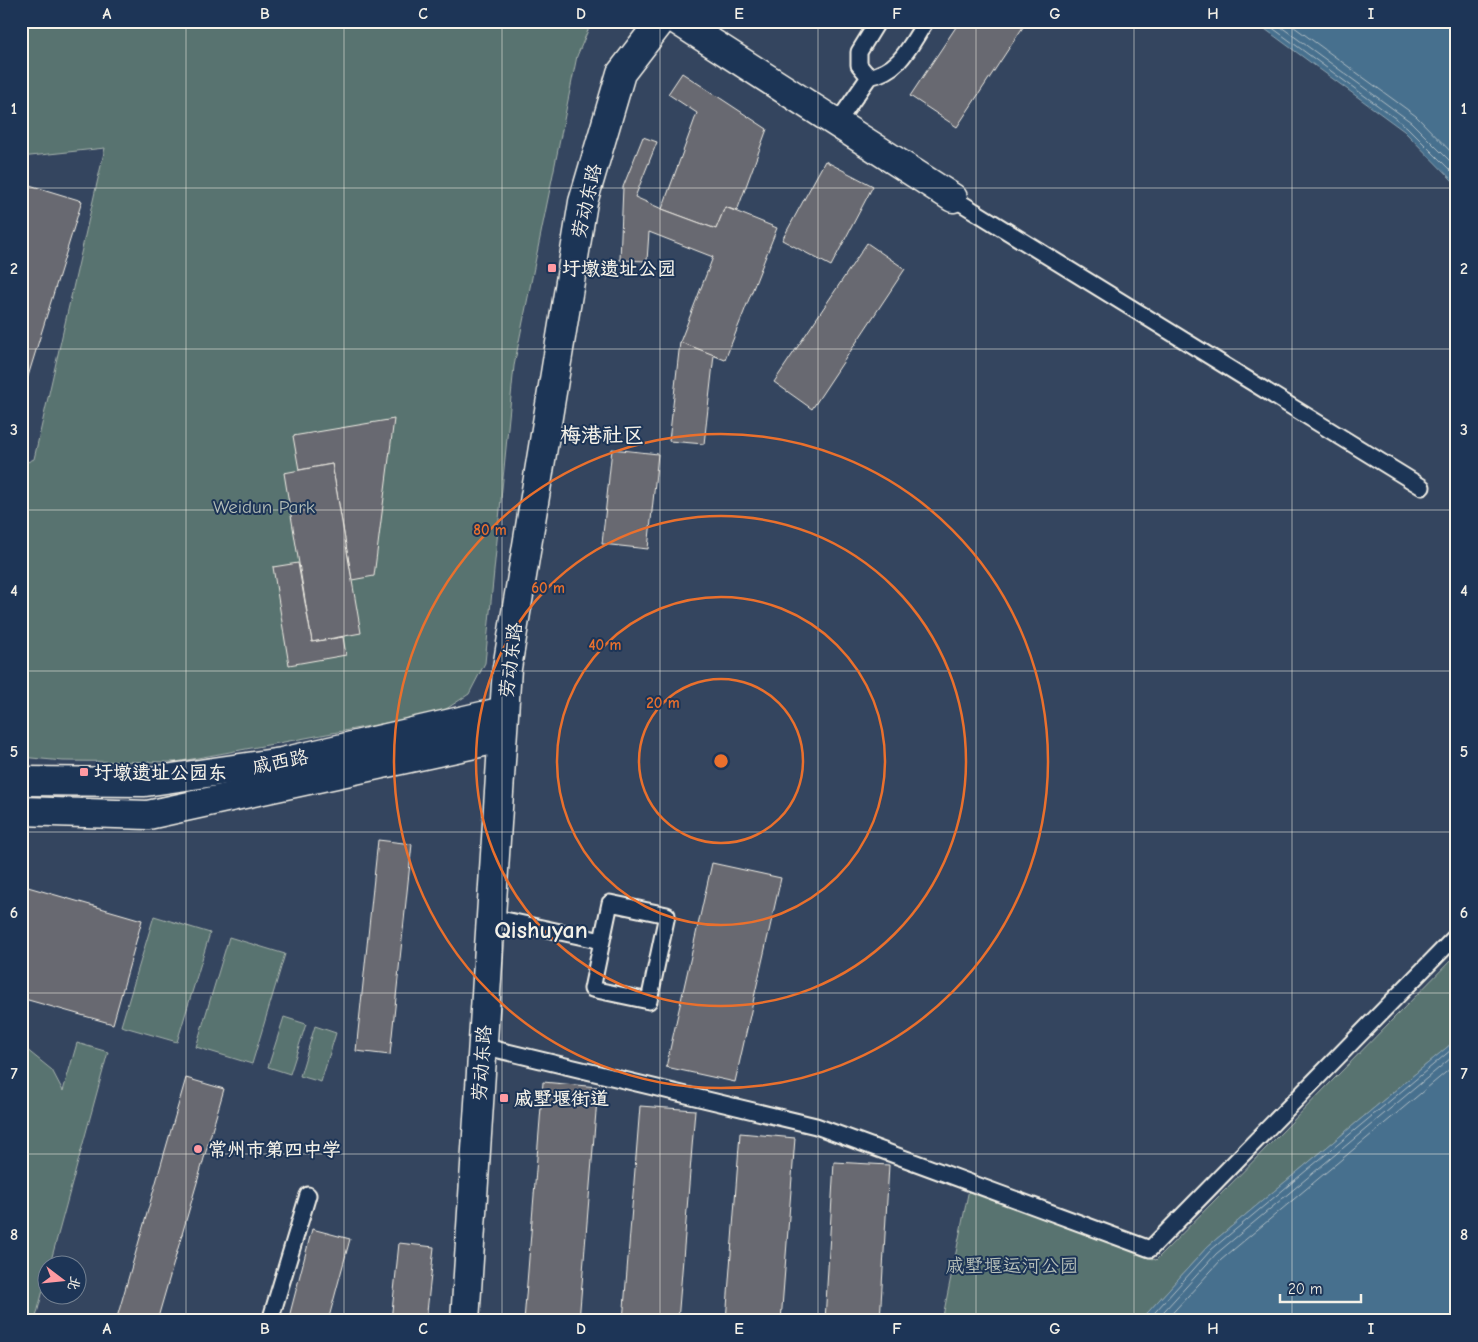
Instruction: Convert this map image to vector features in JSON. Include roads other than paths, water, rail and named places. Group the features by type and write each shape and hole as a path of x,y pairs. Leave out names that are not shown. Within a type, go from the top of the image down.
{"street":[{"name":"劳动东路","path":"465,1321 507,668 583,202 621,73 660,21"},
{"path":"678,21 953,198"},
{"name":"戚西路","path":"21,781 145,782 282,762 504,711"},
{"name":"戚西路","path":"21,811 31,813 148,815 502,738"}],"lane":[{"path":"869,77 859,64 859,52 878,21"},
{"path":"837,123 869,77 883,74 900,62 926,21"},
{"path":"953,198 1422,486"},
{"path":"610,903 667,915 649,1001 592,989 602,941 610,903"},
{"path":"491,917 602,941"},
{"path":"482,1046 816,1126 1150,1249 1457,935"},
{"path":"270,1321 308,1195"}],"water":[{"path":"1254,21 1457,21 1457,185 1404,131"},
{"path":"1457,1039 1457,1321 1140,1321 1208,1246"}],"place":[{"name":"圩墩遗址公园","path":"552,268"},
{"name":"圩墩遗址公园东","path":"84,772"},
{"name":"戚墅堰街道","path":"504,1098"},
{"name":"常州市第四中学","path":"198,1149"}],"district":[{"name":"梅港社区","path":"602,435"},
{"name":"Qishuyan","path":"541,930"}],"park label":[{"name":"Weidun Park","path":"264,506"},
{"name":"戚墅堰运河公园","path":"1012,1265"}]}
